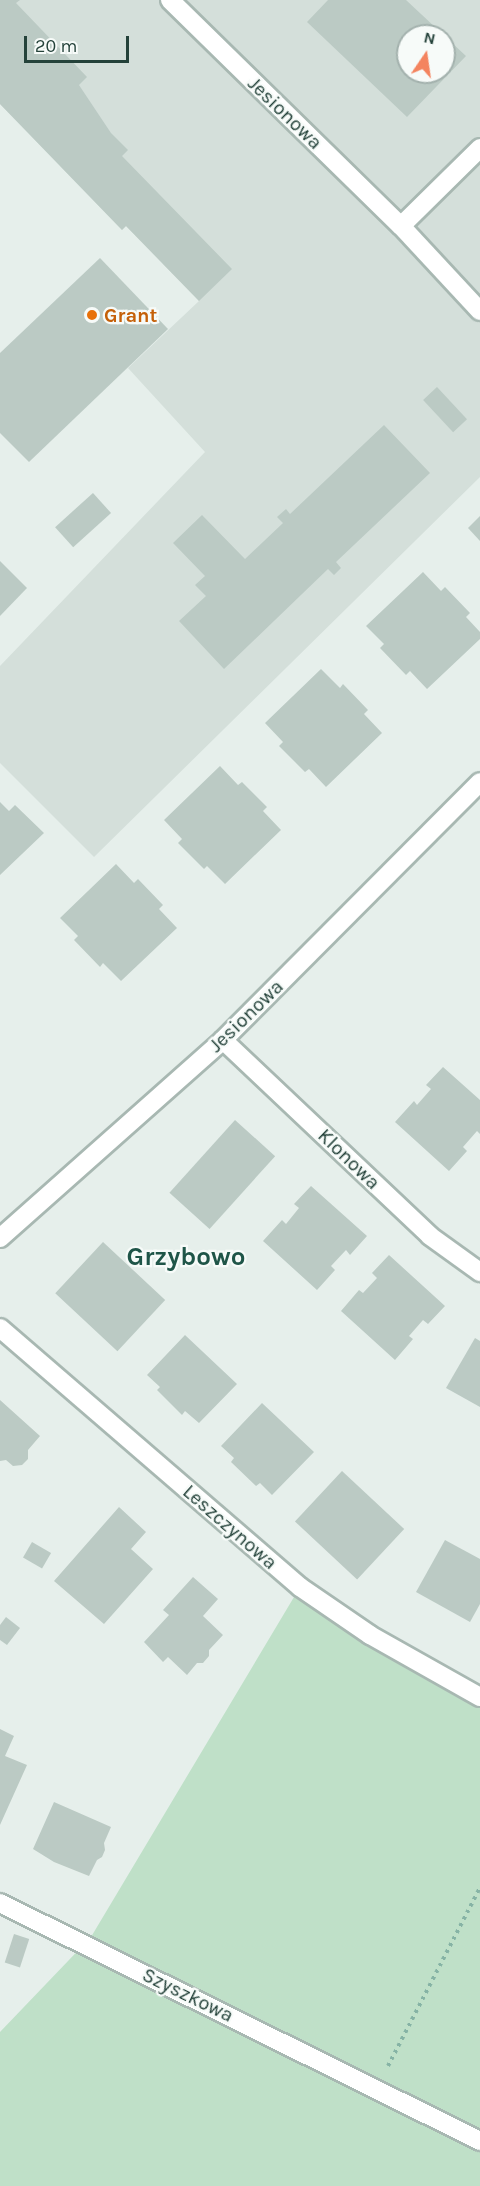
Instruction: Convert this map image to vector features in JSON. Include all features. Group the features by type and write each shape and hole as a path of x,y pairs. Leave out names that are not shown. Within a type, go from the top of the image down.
{"street":[{"name":"Jesionowa","path":"170,0 401,226 480,311"},
{"path":"401,226 480,148"},
{"name":"Jesionowa","path":"0,1238 223,1040 479,786"},
{"name":"Klonowa","path":"223,1040 430,1236 480,1272"},
{"name":"Leszczynowa","path":"0,1328 300,1587 389,1647 480,1697"},
{"name":"Szyszkowa","path":"0,1904 480,2141"}],"path":[{"path":"376,2089 480,1888"}],"shaded area":[{"path":"0,0 480,0 480,477 94,857 0,763 0,666 205,452 128,368 199,301 126,226 122,230 0,104"}],"green space":[{"path":"300,1587 480,1697 480,2186 0,2186 0,2032 91,1937"}],"building":[{"path":"0,0 20,0 16,3 87,77 79,85 111,133 128,150 122,156 232,269 199,301 126,226 122,230 0,104"},
{"path":"328,0 406,0 432,24 396,24 396,84 439,84 407,117 307,22"},
{"path":"456,47 466,56 456,66"},
{"path":"100,258 168,329 29,462 0,433 0,353"},
{"path":"437,387 467,419 453,432 423,400"},
{"path":"384,425 430,473 336,562 341,568 334,575 328,569 224,669 179,621 206,596 195,585 205,576 173,543 202,515 245,559 283,523 277,517 286,509 290,514"},
{"path":"93,493 111,513 73,547 55,527"},
{"path":"480,516 480,541 468,528"},
{"path":"0,561 27,588 0,616"},
{"path":"423,572 441,591 445,587 470,613 466,617 480,632 480,639 427,689 410,671 406,675 380,648 384,644 366,626"},
{"path":"321,669 340,688 343,684 368,710 364,714 382,733 326,787 309,769 305,772 279,746 283,742 265,723"},
{"path":"220,766 238,785 242,782 267,807 263,811 281,830 225,884 207,866 204,869 178,843 182,839 164,820"},
{"path":"0,802 9,811 15,805 44,833 0,875"},
{"path":"116,864 134,883 138,879 163,905 159,909 177,928 121,981 103,963 100,967 74,940 78,936 60,918"},
{"path":"443,1067 480,1100 480,1134 477,1131 463,1147 467,1151 449,1171 395,1122 414,1101 417,1105 431,1089 426,1085"},
{"path":"235,1120 275,1156 210,1229 169,1193"},
{"path":"311,1186 367,1236 350,1255 346,1250 331,1266 335,1270 317,1290 263,1241 282,1220 286,1224 299,1208 294,1204"},
{"path":"103,1242 165,1300 117,1351 55,1293"},
{"path":"389,1255 445,1306 428,1324 423,1320 409,1336 413,1339 395,1360 341,1311 359,1290 363,1293 377,1278 372,1273"},
{"path":"185,1335 237,1384 199,1423 185,1411 182,1415 157,1390 160,1387 147,1375"},
{"path":"475,1338 480,1341 480,1407 446,1388"},
{"path":"0,1400 40,1436 28,1450 28,1459 22,1465 13,1466 6,1460 0,1461"},
{"path":"262,1403 314,1452 272,1495 260,1483 256,1486 231,1462 234,1458 221,1446"},
{"path":"342,1471 404,1529 357,1579 295,1521"},
{"path":"119,1507 146,1532 131,1549 153,1569 104,1624 54,1581"},
{"path":"445,1540 480,1559 480,1604 470,1622 416,1592"},
{"path":"32,1542 51,1553 42,1569 23,1558"},
{"path":"193,1577 218,1599 203,1616 223,1635 209,1650 209,1656 203,1663 197,1663 187,1675 168,1657 163,1662 144,1642 169,1615 163,1610"},
{"path":"6,1617 20,1628 7,1645 0,1640 0,1625"},
{"path":"0,1729 14,1736 5,1756 27,1765 0,1825"},
{"path":"54,1802 111,1827 104,1843 105,1850 102,1857 97,1860 89,1876 54,1862 33,1849"},
{"path":"14,1934 29,1939 20,1967 5,1963"}],"place":[{"name":"Grant","path":"92,315"}],"district":[{"name":"Grzybowo","path":"186,1257"}]}
